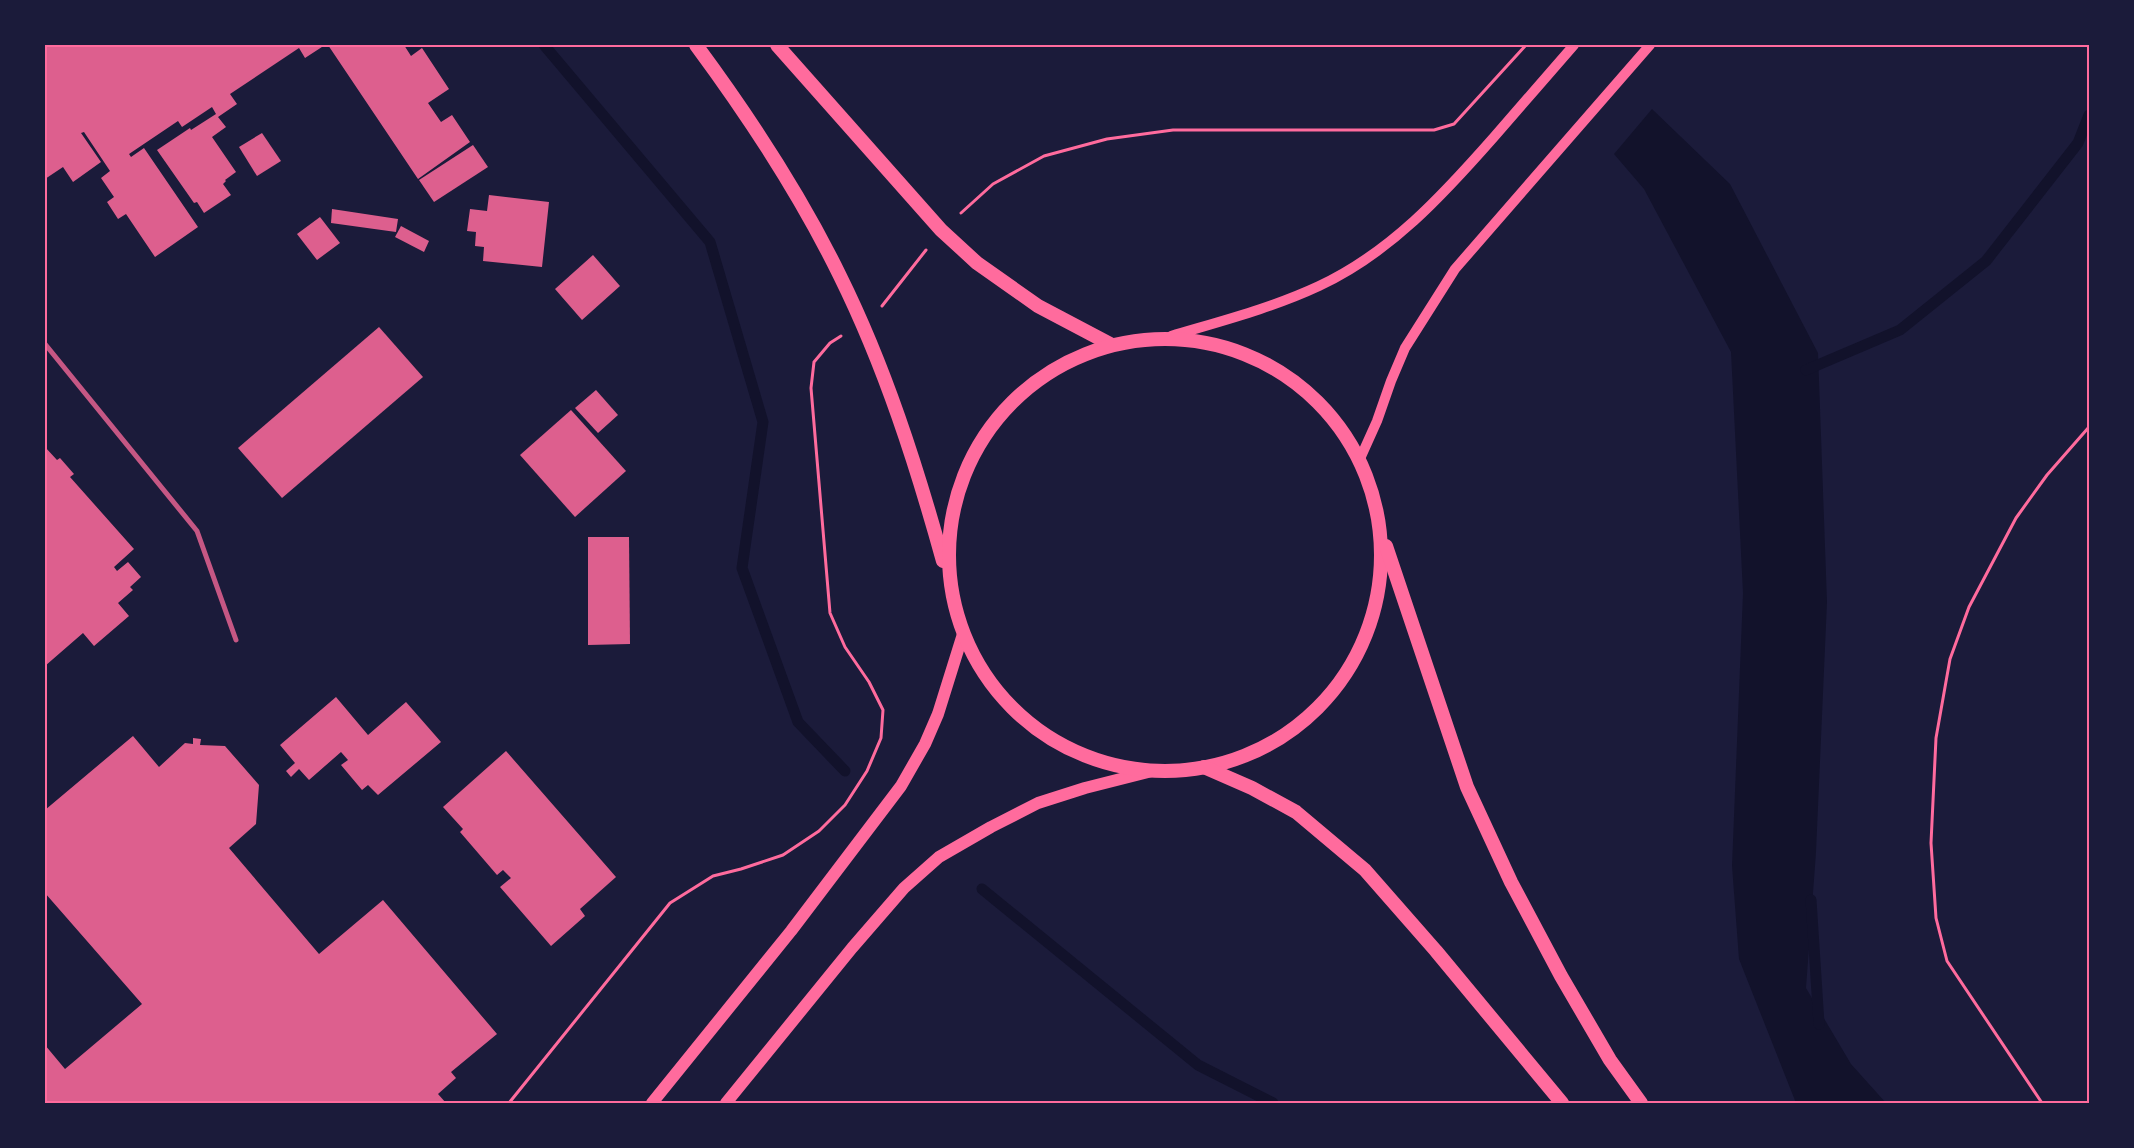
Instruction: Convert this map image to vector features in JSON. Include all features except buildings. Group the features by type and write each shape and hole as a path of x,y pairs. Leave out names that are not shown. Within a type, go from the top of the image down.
{"highway":[{"path":"696,45 765,143 811,220 841,277 895,406 921,484 963,634 996,690 1028,723 1051,739 1092,759 1120,768 1156,770 1204,767 1246,756 1268,745 1318,706 1338,686 1354,659 1371,620 1378,592 1383,538"},
{"path":"777,45 922,210 977,263 1038,306 1110,344"},
{"path":"946,574 951,515 971,456 988,430 1008,406 1030,385 1057,366 1110,344 1171,336 1244,356 1278,371 1303,386 1349,441 1359,461 1375,504 1383,538 1466,787 1510,882 1561,976 1610,1060 1641,1103"},
{"path":"1204,767 1252,788 1296,812 1365,870 1436,951 1562,1103"}],"main road":[{"path":"1171,336 1246,314 1319,286 1355,266 1389,243 1455,181 1574,45"},
{"path":"1359,461 1377,421 1390,380 1405,348 1455,269 1650,45"},
{"path":"652,1103 791,931 901,786 925,744 938,714 963,634"},
{"path":"726,1103 852,948 904,888 939,857 1038,803 1085,788 1156,770"}],"street":[{"path":"45,344 197,531 236,640"}],"path":[{"path":"2042,1103 1947,961 1936,918 1931,843 1936,738 1950,659 1969,607 2016,518 2047,476 2089,427"}],"shaded area":[{"path":"1652,109 1730,184 1818,353 1827,602 1816,852 1806,988 1851,1064 1886,1103 1796,1103 1739,959 1732,866 1743,593 1731,352 1644,189 1614,154"}],"waterway":[{"path":"544,45 710,242 763,422 742,568 798,722 845,771"},
{"path":"1806,370 1900,330 1986,261 2078,143 2089,115"},
{"path":"982,889 1198,1065 1273,1103"},
{"path":"1811,900 1819,1024"}]}
